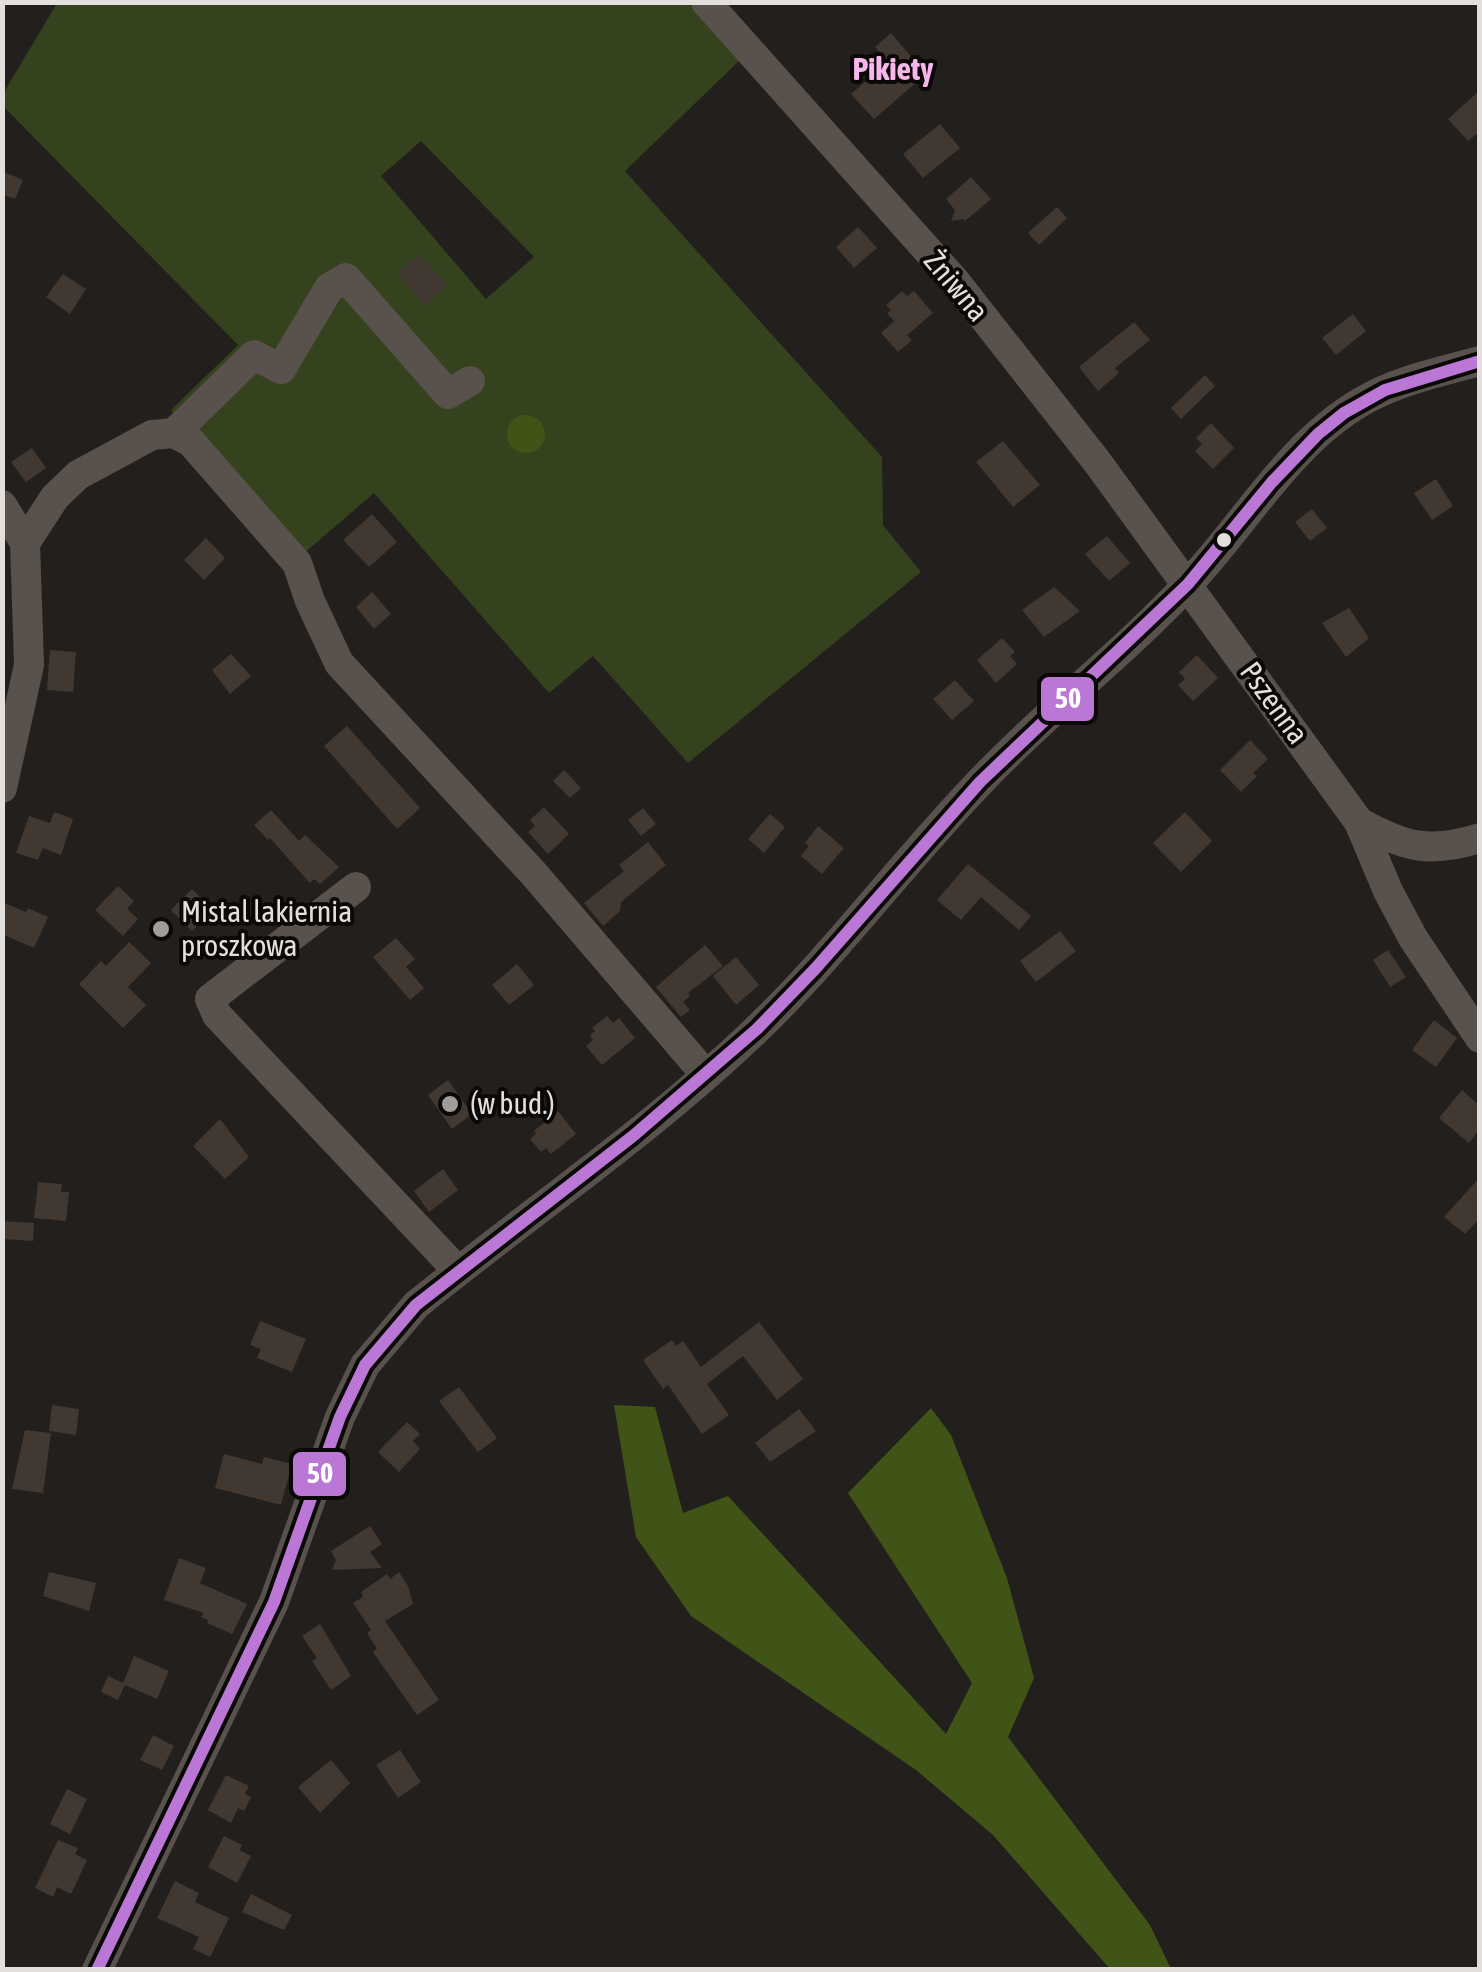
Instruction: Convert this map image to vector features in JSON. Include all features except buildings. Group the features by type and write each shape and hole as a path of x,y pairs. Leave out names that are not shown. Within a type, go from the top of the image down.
{"street":[{"name":"Żniwna","path":"706,2 955,282 1098,463 1188,585"},
{"path":"174,434 254,355 281,369 329,288 346,278 448,394 470,382"},
{"path":"97,1970 274,1602 340,1418 366,1365 416,1305 706,1075 796,990 978,784 1188,585 1296,454 1321,430 1372,396 1420,377 1480,361"},
{"path":"25,543 55,496 78,475 152,435 174,434 190,442 297,562 310,602 339,663 534,874 706,1075"},
{"path":"2,505 25,543 29,665 2,788"},
{"name":"Pszenna","path":"1188,585 1359,822 1413,938 1480,1038"},
{"name":"Pszenna","path":"1359,822 1392,840 1413,846 1438,848 1480,838"},
{"path":"356,887 210,998 217,1015 458,1271"}],"green space":[{"path":"57,3 688,3 740,60 625,171 882,457 883,525 921,572 688,763 593,656 549,693 374,493 302,555 171,410 238,345 3,106 3,94","holes":["421,141 534,257 486,299 381,176"]},
{"path":"526,415 540,420 545,434 540,448 526,453 512,448 507,434 512,420"},
{"path":"614,1405 655,1407 683,1513 728,1496 946,1734 972,1683 848,1493 931,1408 951,1435 1007,1578 1034,1678 1008,1737 1150,1925 1171,1969 1110,1969 993,1835 916,1770 691,1616 636,1537"}],"transit line":[{"name":"50","path":"97,1970 274,1602 340,1417 365,1365 416,1305 633,1136 757,1029 980,782 1188,584 1272,482 1318,434 1344,413 1385,390 1480,361"}],"place":[{"name":"Mistal lakiernia proszkowa","path":"161,929"},
{"name":"(w bud.)","path":"450,1104"}],"district":[{"name":"Pikiety","path":"893,69"}]}
